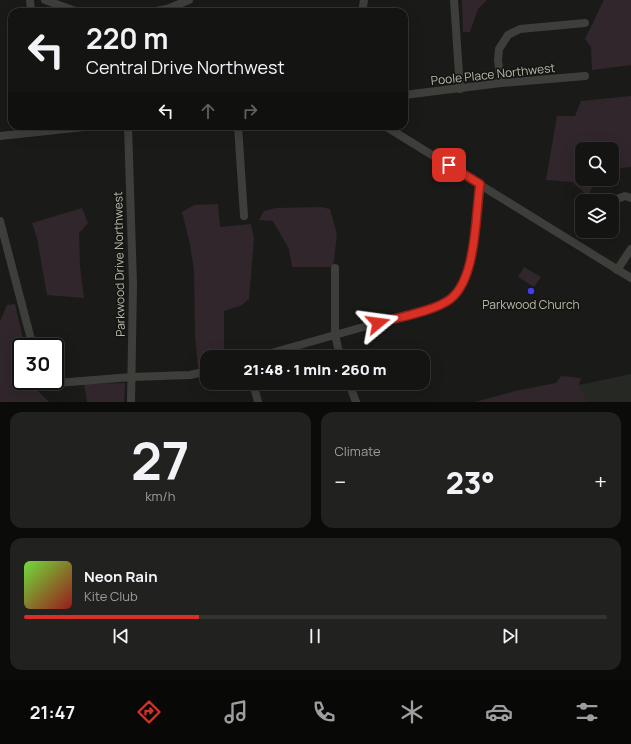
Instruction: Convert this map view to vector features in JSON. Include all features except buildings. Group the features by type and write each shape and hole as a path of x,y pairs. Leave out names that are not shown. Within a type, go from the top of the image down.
{"street":[{"path":"45,0 67,8"},
{"path":"169,8 189,0"},
{"path":"454,0 460,89"},
{"path":"501,83 498,60 499,49 508,36 520,29 585,23"},
{"name":"Poole Place Northwest","path":"408,95 501,83 585,76"},
{"path":"0,136 31,130"},
{"name":"Parkwood Drive Northwest","path":"128,130 133,284 131,402"},
{"path":"238,130 244,216"},
{"path":"393,130 631,278"},
{"path":"281,350 445,303 457,292 466,277 470,264 480,184"},
{"path":"619,198 625,196 631,198"},
{"path":"0,221 31,338"},
{"path":"617,270 631,249"},
{"path":"335,268 335,334 338,350"},
{"path":"64,381 190,375 200,373"},
{"path":"255,390 258,402"},
{"path":"352,390 356,402"}],"shaded area":[{"path":"462,0 487,0 478,9 470,32 463,32"},
{"path":"604,0 631,0 631,65 592,70 591,47 585,39"},
{"path":"631,96 631,167 619,168 619,142 575,142 575,185 572,182 546,180 557,116 575,116 581,101"},
{"path":"577,186 593,186 589,194 586,194"},
{"path":"218,204 220,227 251,224 254,239 249,299 242,305 224,311 225,350 200,350 200,367 198,368 195,336 194,271 190,244 182,212 194,205"},
{"path":"321,207 330,209 337,234 333,267 292,267 289,249 273,221 259,220 264,211 276,208"},
{"path":"82,208 88,223 79,233 80,266 84,298 47,295 37,238 32,223"},
{"path":"524,267 541,277 534,287 518,277"},
{"path":"15,304 23,338 12,338 12,390 37,390 49,402 0,402 0,321 7,305"},
{"path":"631,374 631,402 588,402 579,385"},
{"path":"561,376 581,378 579,385 588,402 475,402 515,391 556,383"},
{"path":"125,383 124,402 87,402 84,384"}],"place":[{"name":"Parkwood Church","path":"531,291"}],"route":[{"path":"378,323 445,303 457,292 466,277 470,264 480,184 449,165"}]}
